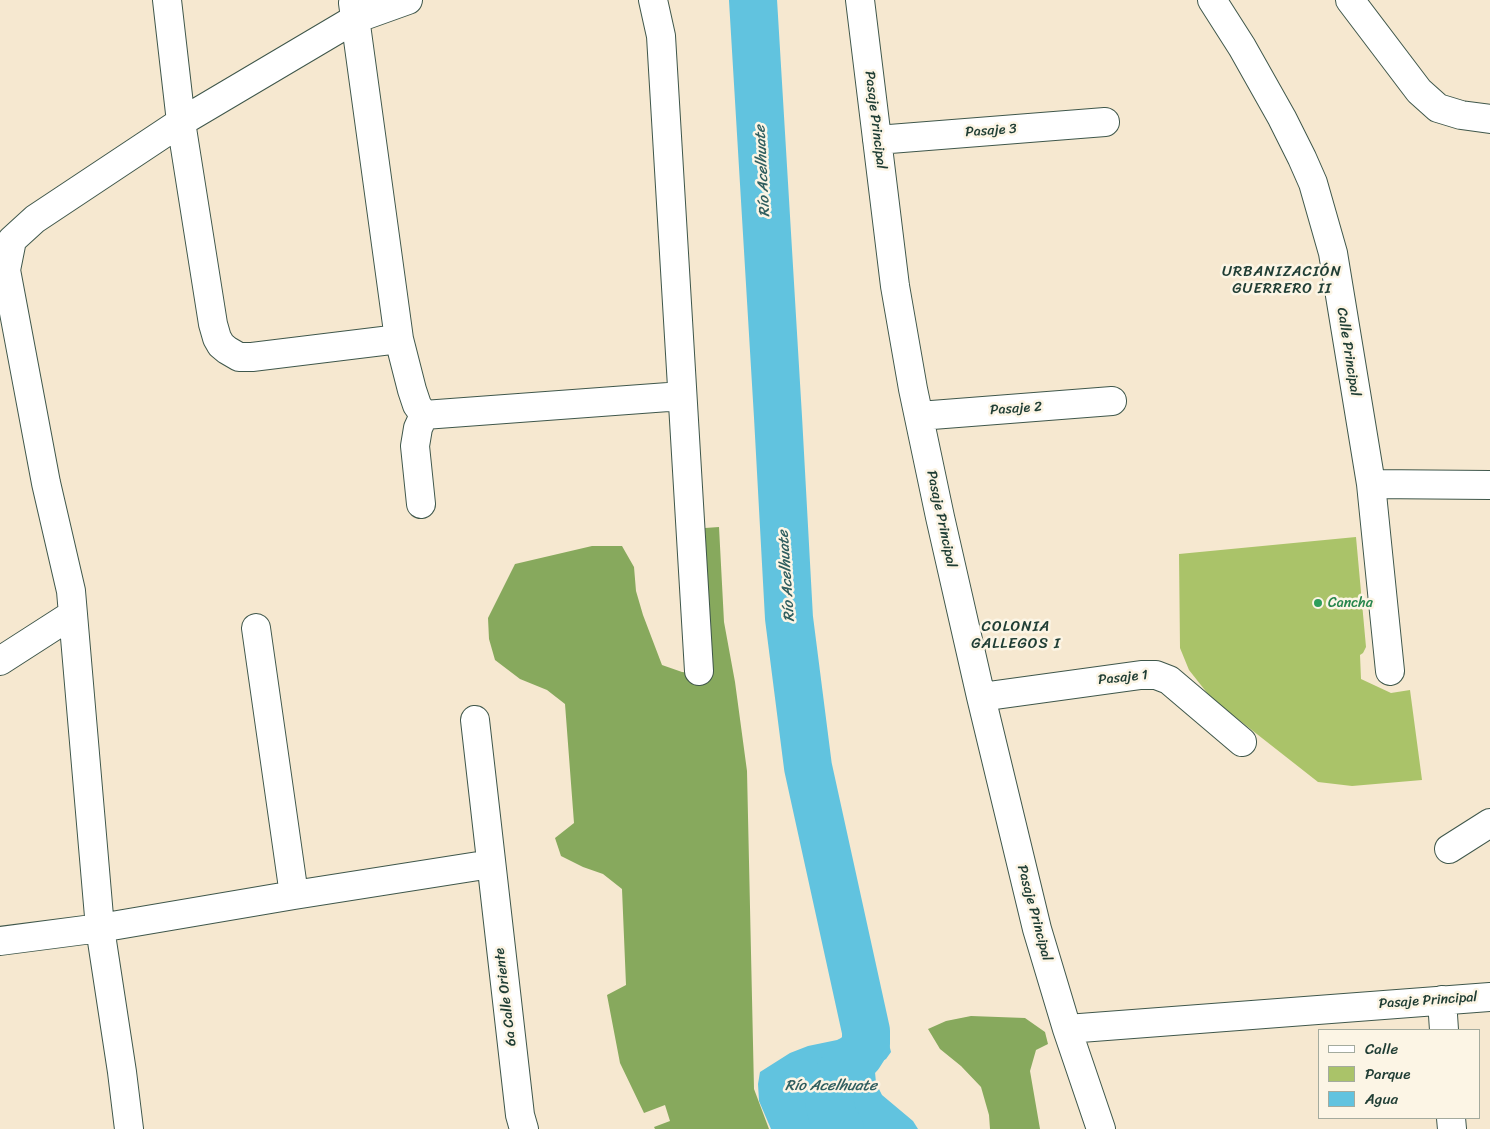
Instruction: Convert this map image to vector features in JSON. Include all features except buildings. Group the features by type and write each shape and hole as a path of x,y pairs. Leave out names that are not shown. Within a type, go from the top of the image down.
{"street":[{"path":"168,0 181,122 213,324 217,338 227,350 239,357 252,358 398,339"},
{"path":"129,1129 100,928 71,591 46,483 6,270 12,240 35,219 354,10 408,0"},
{"path":"653,0 661,36 699,671"},
{"name":"Pasaje Principal","path":"860,0 895,286 919,416 981,697 1037,929 1067,1029 1101,1129"},
{"name":"Calle Principal","path":"1212,0 1242,47 1282,118 1313,184 1333,253 1371,484 1390,671"},
{"path":"1350,0 1419,91 1438,108 1461,115 1490,119"},
{"path":"354,10 398,339 417,405 424,415"},
{"name":"Pasaje 3","path":"877,140 1105,122"},
{"path":"424,415 682,396"},
{"name":"Pasaje 2","path":"919,416 1112,401"},
{"path":"421,504 415,446 418,428 424,415"},
{"path":"1371,484 1490,484"},
{"path":"0,661 73,614"},
{"path":"256,628 294,895"},
{"name":"Pasaje 1","path":"981,697 1141,675 1156,675 1169,680 1242,742"},
{"name":"6a Calle Oriente","path":"475,720 520,1115 524,1129"},
{"path":"1448,849 1490,823"},
{"path":"0,940 100,928 490,864"},
{"name":"Pasaje Principal","path":"1067,1029 1490,997"},
{"path":"1442,1000 1444,1029"}],"green space":[{"path":"719,527 724,622 735,682 747,771 754,1089 769,1129 655,1129 654,1127 670,1121 665,1105 644,1113 620,1063 607,995 626,985 622,889 603,874 561,856 555,838 574,823 565,704 547,690 520,679 495,660 489,639 488,618 515,564 592,546 622,546 634,567 636,591 662,665 682,672 710,675 705,528"},
{"path":"1356,537 1366,647 1360,655 1361,679 1391,693 1410,690 1422,780 1352,786 1318,782 1208,694 1189,670 1180,648 1179,554"},
{"path":"971,1016 1025,1018 1045,1032 1048,1044 1036,1050 1030,1071 1040,1129 990,1129 989,1115 981,1087 961,1066 940,1049 928,1029 946,1021"}],"water":[{"name":"Río Acelhuate","path":"859,996 889,1044 891,1052 886,1059 877,1064 875,1072 876,1083 882,1095 913,1121 918,1129 771,1129 759,1101 758,1084 760,1072 790,1053 808,1046 837,1040 849,1034 853,1025"}],"waterway":[{"name":"Río Acelhuate","path":"753,0 789,618 808,767 866,1031 866,1044 859,1055 841,1072 830,1087 829,1101 833,1118 840,1129"}],"place":[{"name":"Cancha","path":"1318,603"}],"district":[{"name":"URBANIZACIÓN GUERRERO II","path":"1282,280"},
{"name":"COLONIA GALLEGOS I","path":"1016,636"}]}
